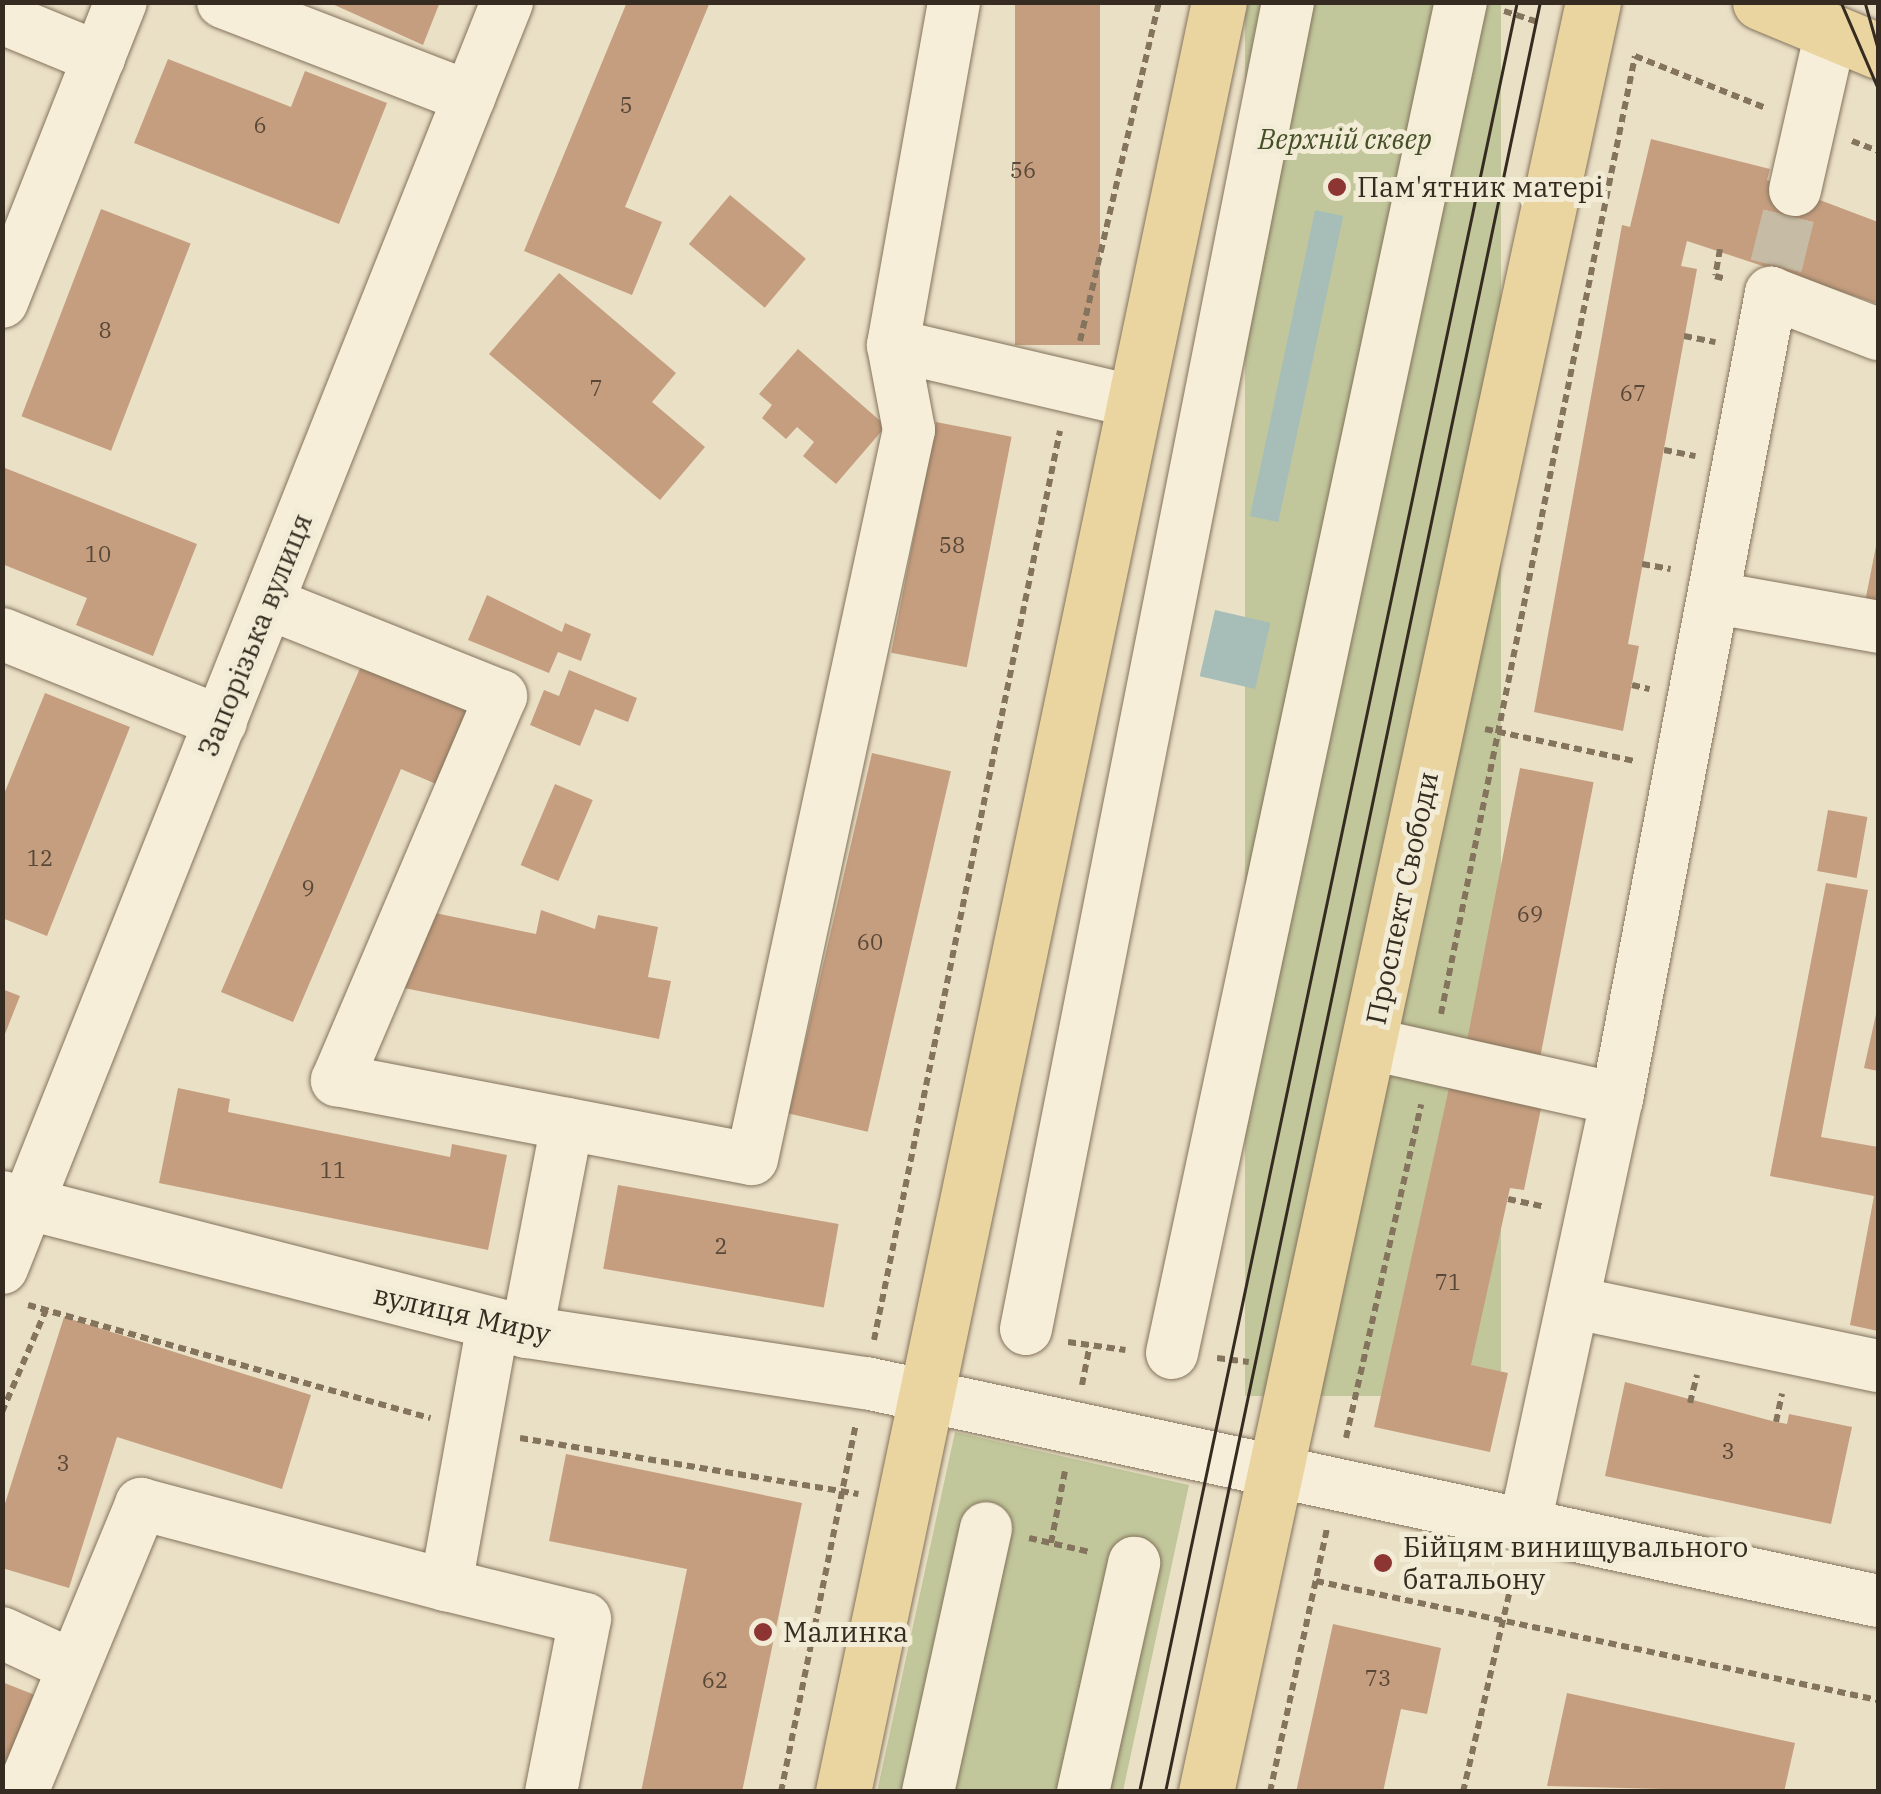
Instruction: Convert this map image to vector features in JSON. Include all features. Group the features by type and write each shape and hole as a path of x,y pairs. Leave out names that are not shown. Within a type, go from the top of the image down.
{"main road":[{"path":"842,1792 929,1397 1219,2"},
{"name":"Проспект Свободи","path":"1206,1792 1372,1044 1593,2"},
{"path":"1760,2 1855,41"}],"street":[{"path":"2,302 120,2"},
{"path":"222,2 286,14 469,97"},
{"name":"Запорізька вулиця","path":"10,1285 15,1202 220,722 507,2"},
{"path":"268,603 501,696 338,1080 752,1159 909,430 892,345 954,2"},
{"path":"1026,1330 1288,2"},
{"path":"1172,1353 1461,2"},
{"path":"2,18 99,58"},
{"path":"1794,190 1810,124 1855,41"},
{"path":"1524,1528 1576,1303 1617,1099 1716,598 1773,280 1878,334"},
{"path":"892,345 1136,402"},
{"path":"1716,598 1878,627"},
{"path":"4,639 220,722"},
{"path":"1372,1044 1617,1099"},
{"path":"446,1585 473,1430 510,1328 568,1124"},
{"name":"вулиця Миру","path":"15,1202 510,1328 866,1383 1524,1528 1878,1601"},
{"path":"1576,1303 1878,1366"},
{"path":"22,1792 141,1504 585,1619 551,1792"},
{"path":"928,1792 986,1528"},
{"path":"1083,1792 1134,1563"},
{"path":"2,1633 74,1666"}],"path":[{"path":"781,1792 1069,386 1159,2"},
{"path":"1270,1792 1355,1388 1432,1056 1635,56 1878,152"},
{"path":"1440,720 1680,770"},
{"path":"10,1285 46,1310 473,1430 842,1489 905,1509"},
{"path":"884,1292 948,1306"},
{"path":"2,1412 46,1310"},
{"path":"1026,1330 1089,1348 1172,1353 1299,1370 1355,1388"},
{"path":"986,1528 1134,1563"},
{"path":"1463,1792 1524,1528"},
{"path":"1316,1581 1878,1700"},
{"path":"1248,1598 1307,1619"}],"green space":[{"name":"Верхній сквер","path":"1245,3 1501,3 1501,1396 1245,1396"},
{"path":"955,1432 1189,1485 1123,1791 877,1792"}],"water":[{"path":"1315,210 1343,216 1278,522 1250,516"},
{"path":"1215,610 1271,623 1255,689 1200,676"}],"building":[{"path":"328,2 440,2 423,45"},
{"path":"627,2 710,2 625,207 662,222 632,295 524,251"},
{"path":"1015,2 1100,2 1100,345 1015,345"},
{"path":"168,59 291,107 305,71 387,103 339,224 134,143"},
{"path":"1651,139 1770,169 1767,180 1878,222 1878,304 1687,241 1681,266 1697,269 1628,644 1639,646 1623,731 1534,712 1622,225 1630,227"},
{"path":"730,195 806,259 765,308 689,244"},
{"path":"101,209 191,243 111,451 21,416"},
{"path":"559,273 676,373 652,402 705,447 660,500 489,354"},
{"path":"798,349 886,426 836,484 803,456 814,442 797,427 786,439 762,418 772,405 759,394"},
{"path":"936,422 1012,437 967,667 891,653"},
{"path":"5,468 197,544 153,656 76,625 87,598 2,564"},
{"path":"1878,536 1878,610 1864,607"},
{"path":"487,595 562,632 565,623 591,634 581,661 558,652 549,673 468,640"},
{"path":"361,666 467,711 436,784 401,769 293,1022 221,992"},
{"path":"569,670 637,698 628,722 595,709 580,746 530,725 544,690 559,696"},
{"path":"45,693 130,727 47,936 2,918 2,799"},
{"path":"872,753 951,771 868,1132 789,1114"},
{"path":"1520,768 1594,782 1540,1060 1466,1046"},
{"path":"555,784 593,800 558,881 521,865"},
{"path":"1828,810 1867,817 1857,878 1817,871"},
{"path":"1826,883 1868,890 1821,1137 1878,1147 1878,1331 1850,1325 1874,1196 1770,1176"},
{"path":"541,910 595,929 598,915 658,927 648,977 671,981 659,1039 399,987 430,912 536,934"},
{"path":"2,989 20,996 3,1039 2,1039"},
{"path":"1878,1010 1878,1071 1864,1068"},
{"path":"1451,1079 1543,1099 1524,1190 1510,1188 1471,1365 1508,1373 1490,1452 1374,1427"},
{"path":"178,1088 230,1099 228,1112 450,1157 452,1144 507,1155 488,1250 159,1183"},
{"path":"618,1185 839,1224 824,1308 603,1269"},
{"path":"64,1317 311,1395 282,1489 117,1437 69,1588 2,1568 2,1513"},
{"path":"1625,1382 1776,1422 1787,1424 1789,1414 1852,1427 1831,1524 1605,1476"},
{"path":"566,1454 802,1503 742,1792 641,1792 687,1569 549,1541"},
{"path":"1333,1624 1441,1648 1427,1714 1401,1709 1383,1792 1296,1792"},
{"path":"2,1682 35,1695 2,1773"},
{"path":"1567,1693 1795,1743 1784,1792 1547,1786"}],"tunnel":[{"path":"1776,266 1795,190"}],"tram line":[{"path":"1139,1792 1517,2"},
{"path":"1165,1792 1540,2"},
{"path":"1841,2 1878,88"},
{"path":"1865,2 1878,48"}],"place":[{"name":"Пам'ятник матері","path":"1337,187"},
{"name":"Бійцям винищувального батальону","path":"1383,1563"},
{"name":"Малинка","path":"763,1632"}]}
